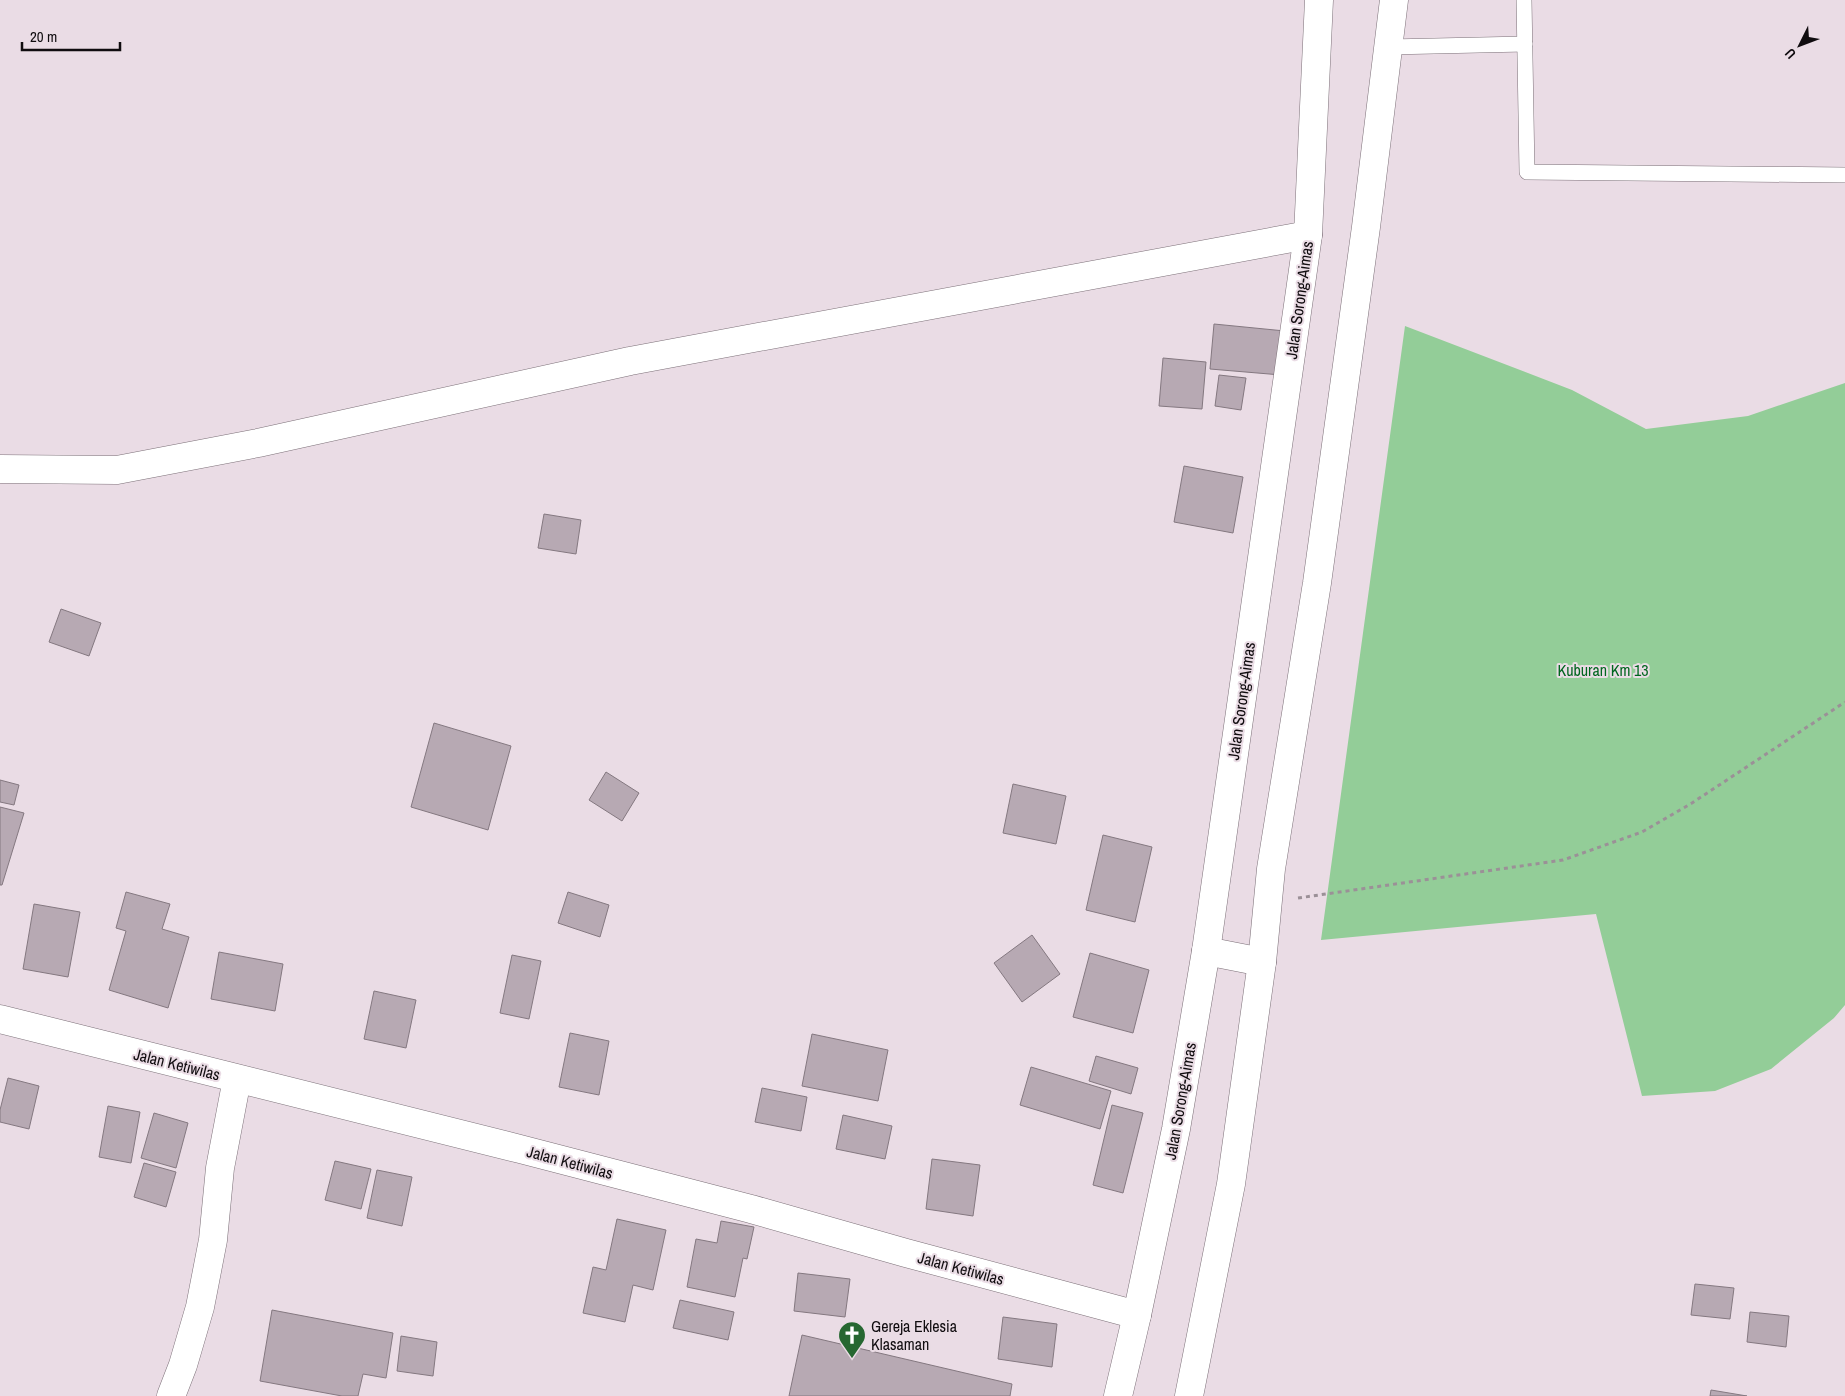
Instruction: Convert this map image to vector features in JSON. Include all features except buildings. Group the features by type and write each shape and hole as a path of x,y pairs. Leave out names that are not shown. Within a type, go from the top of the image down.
{"main road":[{"name":"Jalan Sorong-Aimas","path":"1118,1396 1176,1129 1206,951 1308,235 1319,0"},
{"path":"1189,1396 1231,1184 1262,962 1267,902 1317,584 1394,0"},
{"path":"0,469 117,470 258,443 630,362 1308,235"},
{"path":"1206,951 1262,962"},
{"name":"Jalan Ketiwilas","path":"0,1019 520,1149 751,1209 1137,1315"},
{"path":"171,1396 183,1365 200,1307 213,1240 220,1168 237,1079"}],"lane":[{"path":"1524,0 1527,172 1845,176"},
{"path":"1389,46 1525,44"}],"path":[{"path":"1267,902 1563,860 1642,832 1692,804 1845,702"}],"green space":[{"name":"Kuburan Km 13","path":"1405,326 1572,390 1646,429 1748,416 1845,383 1845,1005 1834,1018 1771,1069 1715,1091 1642,1096 1596,914 1321,940"}],"place":[{"name":"Gereja Eklesia Klasaman","path":"852,1359"}]}
